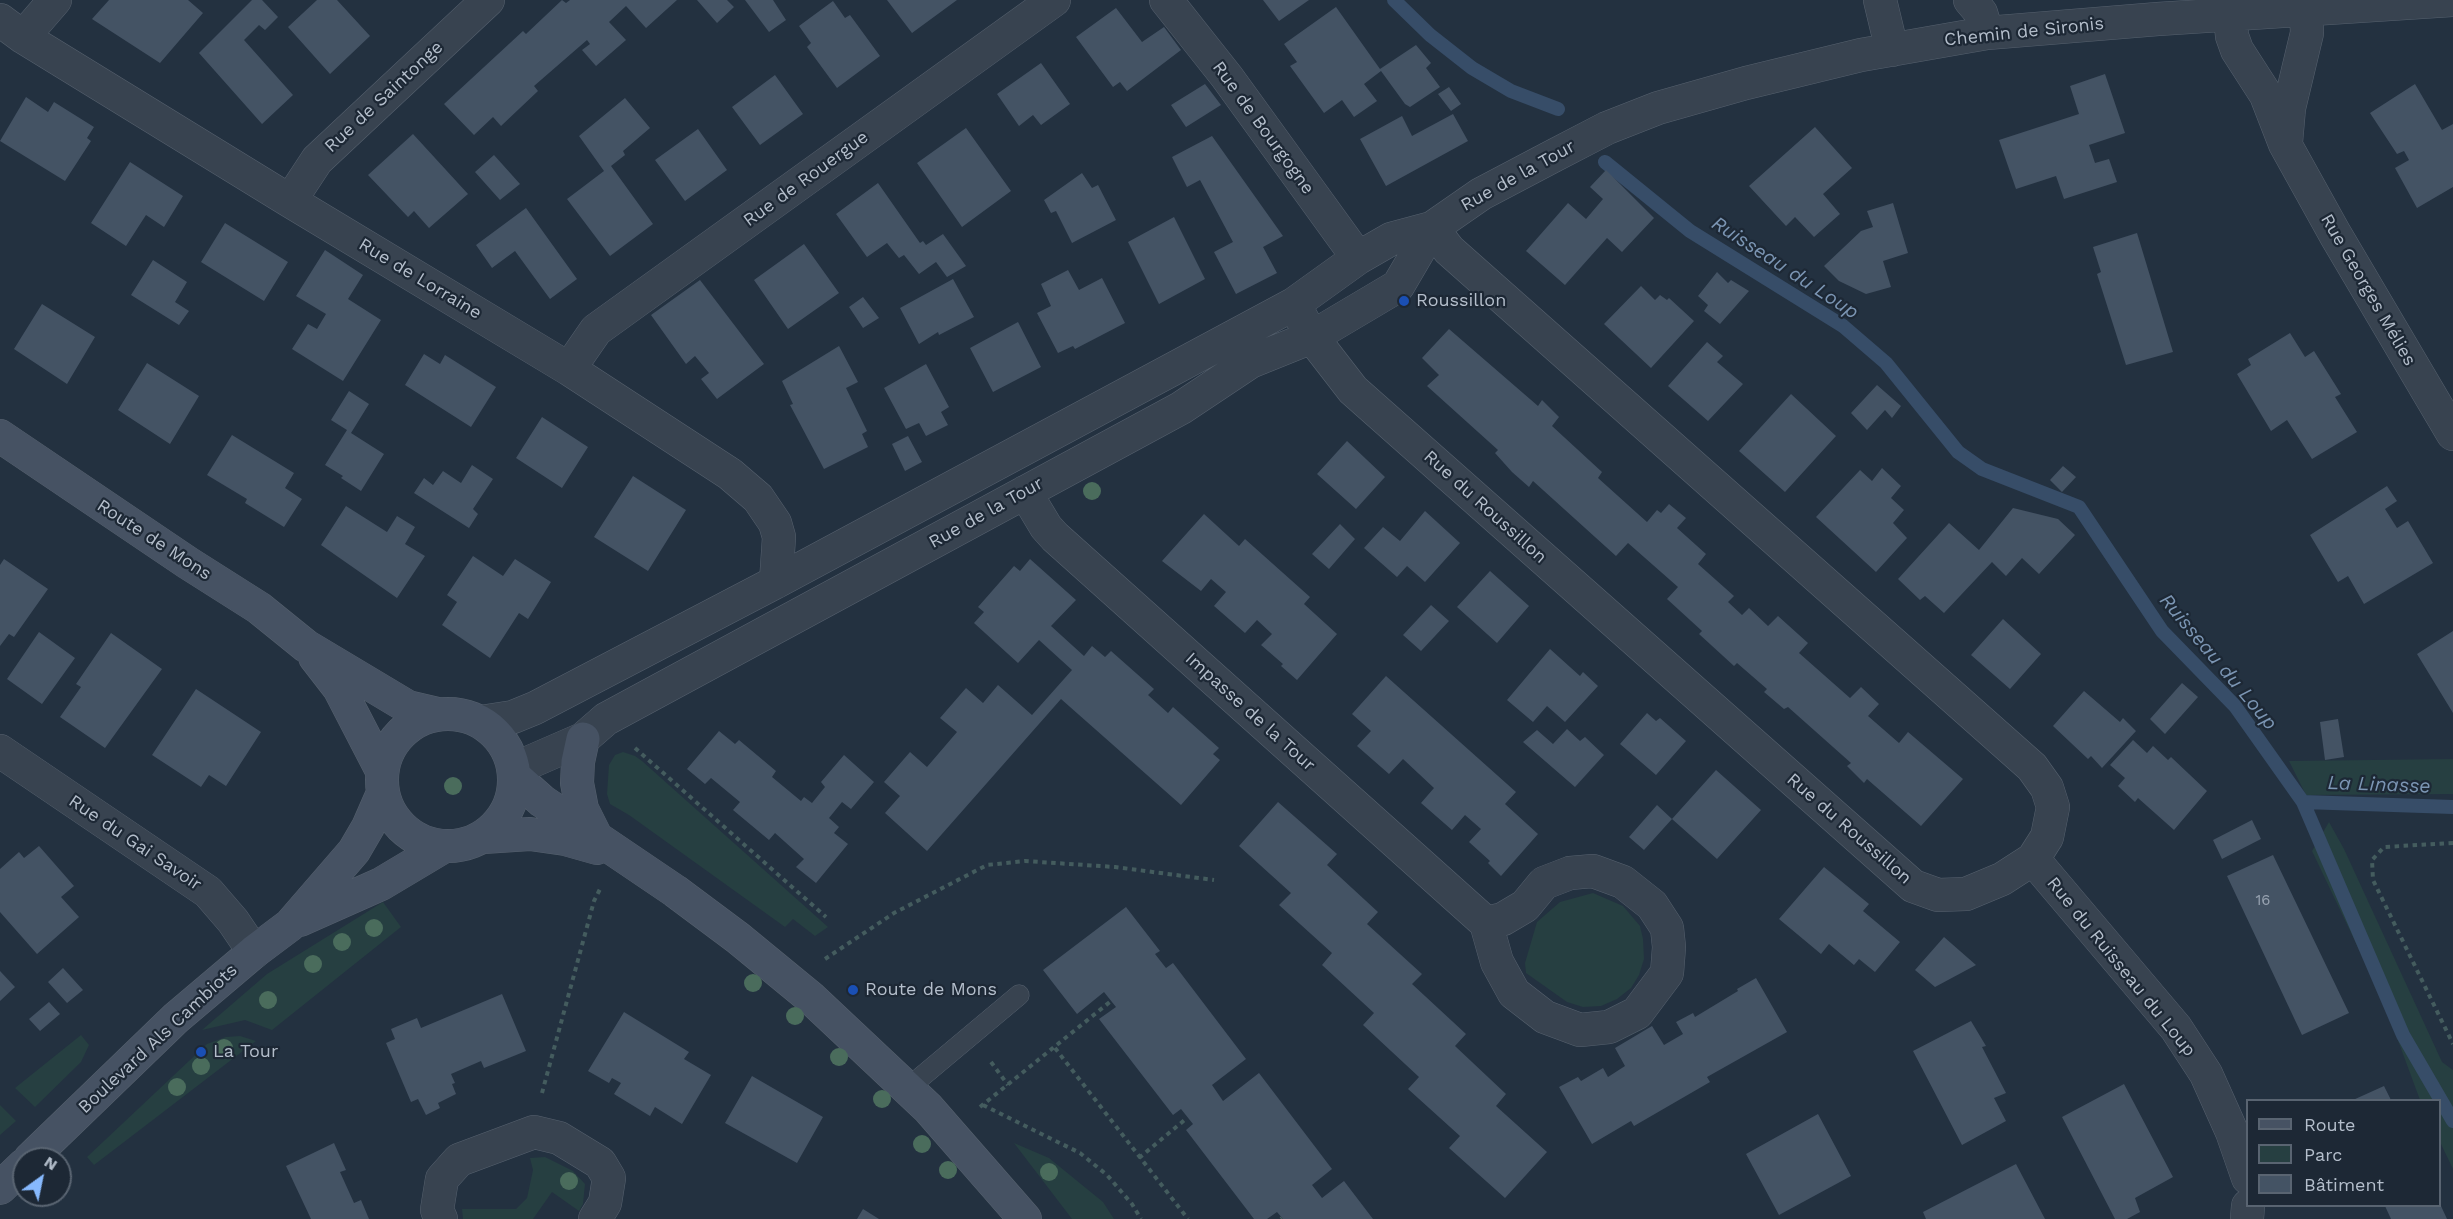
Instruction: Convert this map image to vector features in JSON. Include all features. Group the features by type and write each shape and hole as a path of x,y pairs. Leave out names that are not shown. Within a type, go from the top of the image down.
{"main road":[{"name":"Route de Mons","path":"0,436 259,608 306,646 408,706 438,714"},
{"name":"Route de Mons","path":"306,646 339,688 382,783"},
{"path":"484,837 501,820 512,799 514,772 508,750 481,722 453,714 438,714 418,720 400,733 388,750 382,783 391,814 404,831 423,842 443,847 464,845 484,837 530,834 565,839 675,891 748,945 812,998 908,1088 969,1153 1025,1219"},
{"path":"583,739 578,762 577,783 582,809 607,857"},
{"path":"514,772 543,801 607,857"},
{"name":"Boulevard Als Cambiots","path":"42,1147 176,1018 290,924 354,851 368,827 382,783"},
{"name":"Boulevard Als Cambiots","path":"290,924 381,884 443,847"},
{"path":"0,1188 12,1176"}],"street":[{"path":"11,28 55,0"},
{"name":"Rue de Saintonge","path":"290,201 317,160 488,0"},
{"name":"Rue de Rouergue","path":"569,369 596,330 1054,0"},
{"name":"Rue de Bourgogne","path":"1166,0 1227,77 1358,258"},
{"path":"1880,0 1892,50"},
{"path":"1970,0 1981,13 1987,33"},
{"name":"Chemin de Sironis","path":"1607,128 1658,108 1746,83 1892,50 1987,33 2452,0"},
{"path":"2286,144 2289,108 2307,33 2306,9"},
{"name":"Rue Georges Mélies","path":"2230,14 2232,36 2237,51 2266,95 2286,144 2335,234 2453,434"},
{"name":"Rue de Lorraine","path":"11,28 290,201 569,369 730,474 758,498 775,523 779,537 776,582"},
{"name":"Rue de la Tour","path":"481,722 513,717 535,708 776,582 1294,303 1391,238 1432,228 1481,194 1607,128"},
{"name":"Rue de la Tour","path":"514,772 583,739 606,719 1181,408 1250,362 1312,337 1398,286 1432,228"},
{"name":"Rue du Roussillon","path":"1294,303 1312,337 1353,390 1912,886 1938,896 1966,894 2002,879 2033,859 2047,837 2053,807 2048,788 2032,767 1449,250 1432,228"},
{"name":"Impasse de la Tour","path":"1025,492 1046,527 1055,537 1486,923"},
{"name":"Rue du Gai Savoir","path":"3,758 208,892 233,921 254,952"},
{"name":"Rue du Ruisseau du Loup","path":"2033,859 2176,1028 2206,1074 2232,1132 2246,1175"},
{"path":"1593,871 1623,882 1652,905 1667,928 1669,947 1667,973 1637,1013 1610,1027 1580,1030 1545,1017 1514,993 1497,962 1486,923 1503,919 1525,906 1544,883 1570,873 1593,871"},
{"path":"441,1219 437,1210 442,1179 459,1160 534,1132 559,1138 600,1163 609,1178 605,1203 595,1219"}],"lane":[{"path":"908,1088 1018,995"}],"path":[{"path":"628,747 637,748 826,917"},
{"path":"2453,843 2384,847 2372,860 2373,880 2453,1044"},
{"path":"534,1132 540,1100 607,857"},
{"path":"817,964 894,913 987,865 1025,861 1115,867 1215,880"},
{"path":"1111,1001 983,1105 1080,1153 1107,1175 1132,1203 1141,1219"},
{"path":"1055,1048 1188,1219"},
{"path":"1139,1158 1187,1118"}],"green space":[{"path":"623,752 642,761 828,927 815,936 793,919 785,927 629,815 610,804 607,794 609,765 615,755"},
{"path":"2453,759 2453,794 2306,795 2289,761"},
{"path":"2329,822 2344,849 2442,1062 2453,1070 2453,1169 2441,1144 2441,1099 2420,1099 2383,1000 2312,851"},
{"path":"1593,893 1623,906 1640,926 1644,959 1639,975 1631,988 1617,999 1601,1006 1583,1007 1567,1002 1526,973 1525,963 1537,922 1560,902"},
{"path":"383,902 401,927 272,1030 245,1020 202,1030 267,974"},
{"path":"81,1035 89,1045 81,1062 35,1107 15,1088"},
{"path":"240,1036 256,1041 94,1165 87,1157 207,1044 226,1037"},
{"path":"0,1105 16,1121 0,1135"},
{"path":"1014,1143 1049,1158 1103,1202 1114,1219 1072,1219"},
{"path":"545,1157 573,1171 585,1184 583,1204 579,1211 552,1192 533,1219 463,1219 462,1209 516,1209 527,1198 533,1170 530,1158"}],"building":[{"path":"109,0 188,0 203,13 160,63 92,19"},
{"path":"252,0 262,0 278,17 265,30 259,25 244,40 293,95 262,124 199,53"},
{"path":"317,0 337,0 370,36 330,74 288,27"},
{"path":"562,0 566,3 570,0 677,0 646,28 626,6 609,22 626,40 596,66 582,50 590,44 587,40 534,86 538,91 501,126 493,117 474,135 444,104 523,31 526,34"},
{"path":"697,0 727,0 734,7 717,23"},
{"path":"745,0 773,0 786,20 769,32"},
{"path":"887,0 957,0 912,33"},
{"path":"1263,0 1309,0 1279,21"},
{"path":"833,1 845,18 850,15 880,56 837,88 807,47 811,43 799,26"},
{"path":"1336,7 1380,69 1416,45 1431,63 1426,68 1440,87 1410,107 1405,104 1381,71 1364,84 1377,101 1354,117 1342,100 1324,113 1290,66 1297,62 1284,44"},
{"path":"1116,8 1142,42 1164,27 1181,50 1127,91 1120,82 1113,87 1076,37"},
{"path":"1041,63 1070,104 1041,125 1033,115 1019,126 997,94"},
{"path":"2105,74 2125,133 2089,145 2095,163 2109,159 2117,182 2064,199 2056,176 2016,189 1999,140 2079,114 2070,86"},
{"path":"775,75 803,114 760,145 732,107"},
{"path":"1205,84 1221,105 1186,127 1171,105"},
{"path":"2415,84 2442,130 2453,124 2453,187 2417,208 2395,168 2409,160 2404,151 2397,154 2370,113"},
{"path":"1449,87 1461,104 1451,111 1438,94"},
{"path":"26,97 48,112 54,102 94,127 87,138 91,141 65,181 0,141"},
{"path":"625,98 650,128 623,151 625,155 611,166 653,224 610,256 567,199 604,171 579,136"},
{"path":"1453,114 1468,141 1386,186 1360,139 1402,116 1412,136"},
{"path":"1815,127 1852,168 1823,194 1840,214 1814,237 1795,217 1786,226 1749,186"},
{"path":"966,128 1011,191 962,227 917,163"},
{"path":"698,129 727,170 685,201 655,160"},
{"path":"413,134 468,194 429,228 414,211 408,217 368,175"},
{"path":"1212,136 1283,236 1263,247 1277,273 1236,294 1214,252 1233,242 1200,180 1187,187 1172,157"},
{"path":"494,155 520,184 500,200 475,172"},
{"path":"130,162 183,196 164,227 146,215 126,246 91,223"},
{"path":"1606,170 1654,218 1622,252 1607,238 1565,285 1526,251 1568,203 1586,219 1603,199 1590,187"},
{"path":"1082,173 1092,188 1098,185 1116,220 1072,243 1056,211 1051,213 1044,200"},
{"path":"878,183 920,243 923,241 926,245 943,234 966,266 947,277 936,262 919,274 904,255 899,258 887,243 867,257 836,214"},
{"path":"1893,203 1908,253 1883,261 1891,287 1866,294 1839,281 1824,266 1861,231 1873,227 1867,211"},
{"path":"526,208 577,279 550,299 515,251 492,268 476,245"},
{"path":"1174,217 1205,279 1159,304 1128,242"},
{"path":"225,223 288,262 264,301 201,262"},
{"path":"2137,233 2173,352 2126,365 2097,274 2101,272 2093,247"},
{"path":"804,244 839,293 788,329 754,280"},
{"path":"325,250 363,275 348,299 381,320 343,381 292,349 308,324 317,329 326,314 296,296"},
{"path":"153,260 187,282 175,302 189,311 179,325 131,295"},
{"path":"1068,270 1079,290 1102,278 1125,323 1075,349 1073,346 1058,353 1037,313 1051,306 1041,284"},
{"path":"1717,272 1728,283 1731,280 1749,291 1720,324 1704,311 1708,305 1698,296"},
{"path":"953,279 974,317 939,335 938,332 919,344 900,308"},
{"path":"700,280 764,364 717,399 701,379 709,373 695,356 686,364 651,315"},
{"path":"1641,286 1655,300 1660,295 1667,300 1669,298 1694,321 1651,368 1604,324"},
{"path":"863,297 879,318 863,328 849,307"},
{"path":"42,304 95,337 67,384 14,349"},
{"path":"1018,322 1041,367 993,392 970,348"},
{"path":"1449,329 1538,406 1542,400 1559,417 1552,426 1602,472 1598,478 1647,522 1657,510 1661,513 1669,504 1686,518 1677,528 1706,554 1698,564 1734,596 1728,602 1742,615 1749,608 1768,626 1778,616 1808,643 1799,653 1850,698 1861,687 1879,704 1868,716 1899,743 1908,732 1963,779 1921,826 1867,779 1864,783 1847,766 1851,763 1788,707 1784,709 1764,692 1767,689 1737,663 1734,666 1699,634 1702,631 1667,599 1678,587 1628,543 1616,556 1533,481 1529,487 1495,453 1498,450 1427,386 1439,375 1422,358"},
{"path":"2290,333 2305,357 2314,351 2341,394 2335,397 2357,432 2312,459 2287,420 2271,431 2237,374 2251,365 2248,359"},
{"path":"1707,342 1723,356 1717,362 1743,384 1708,421 1668,386"},
{"path":"839,346 858,382 846,388 867,431 862,434 868,447 824,469 790,405 793,404 782,381"},
{"path":"424,354 440,364 445,355 496,387 471,427 405,385"},
{"path":"147,363 199,396 170,444 118,410"},
{"path":"926,364 949,407 941,412 948,425 926,436 919,423 906,429 884,388"},
{"path":"1877,385 1901,406 1892,418 1885,410 1867,430 1851,413"},
{"path":"349,391 369,404 351,433 384,454 361,491 325,465 347,430 331,420"},
{"path":"1791,394 1836,436 1785,492 1739,451"},
{"path":"542,417 588,447 562,488 516,458"},
{"path":"232,435 294,473 285,488 302,499 284,527 245,503 247,499 207,475"},
{"path":"908,436 922,462 905,471 892,444"},
{"path":"1347,441 1385,477 1356,509 1317,474"},
{"path":"472,465 493,479 473,509 478,514 469,528 414,493 424,478 433,485 443,471 461,483"},
{"path":"2063,466 2076,477 2062,492 2050,480"},
{"path":"1882,468 1901,486 1891,498 1904,510 1893,523 1907,538 1876,572 1816,517 1860,470 1872,481"},
{"path":"633,476 686,510 648,571 594,537"},
{"path":"2387,486 2397,501 2385,509 2397,528 2408,521 2433,563 2364,604 2348,576 2338,582 2310,535"},
{"path":"346,506 387,532 397,516 415,527 405,544 425,556 397,598 321,545"},
{"path":"2013,508 2058,519 2075,535 2039,574 2022,558 2006,576 1992,562 1944,613 1925,596 1920,600 1898,579 1949,523 1979,550"},
{"path":"1425,511 1460,543 1425,582 1407,566 1397,577 1364,548 1383,527 1400,541"},
{"path":"1204,514 1239,546 1245,539 1310,597 1304,604 1337,634 1297,680 1261,645 1272,634 1257,620 1245,633 1214,606 1226,592 1211,579 1201,591 1162,561"},
{"path":"1340,524 1355,539 1329,569 1312,554"},
{"path":"473,556 503,576 515,559 551,582 528,619 519,613 490,658 442,625 457,602 447,595"},
{"path":"4,559 48,589 14,637 9,634 0,646 0,565"},
{"path":"1030,559 1076,600 1051,626 1084,656 1092,646 1105,657 1111,651 1154,689 1148,695 1168,713 1173,707 1219,748 1213,754 1220,760 1181,805 1061,699 927,851 885,813 900,796 884,782 910,752 927,767 957,732 940,718 966,688 983,703 998,685 1032,715 1072,670 1039,640 1018,663 974,623 984,612 978,607 1014,566 1020,571"},
{"path":"1490,571 1529,606 1497,643 1457,607"},
{"path":"1431,605 1449,621 1421,651 1403,635"},
{"path":"2003,619 2041,654 2010,689 1971,655"},
{"path":"2453,631 2453,713 2417,654"},
{"path":"39,632 75,658 42,704 7,679"},
{"path":"111,633 162,669 105,748 60,717 81,687 76,684"},
{"path":"1550,649 1580,676 1583,672 1598,686 1565,722 1547,706 1533,722 1507,700"},
{"path":"1386,676 1516,792 1505,804 1538,834 1501,876 1488,863 1490,861 1469,842 1481,829 1465,815 1452,830 1421,803 1434,788 1403,759 1389,774 1357,746 1371,731 1352,714"},
{"path":"2182,683 2198,697 2165,734 2150,719"},
{"path":"196,689 261,732 226,786 209,775 201,787 152,755"},
{"path":"2084,691 2120,722 2123,718 2136,731 2102,768 2091,756 2088,759 2053,726"},
{"path":"1647,713 1656,721 1660,718 1686,741 1656,775 1620,744"},
{"path":"2338,719 2344,757 2325,760 2320,722"},
{"path":"1567,729 1580,741 1585,737 1604,755 1575,787 1523,742 1537,730 1553,744"},
{"path":"719,731 735,744 739,740 776,771 772,777 801,801 804,797 812,803 825,787 821,782 844,755 874,782 851,809 842,802 829,818 839,827 834,833 848,844 816,883 796,867 804,859 775,833 769,840 733,810 740,802 711,778 705,784 687,769"},
{"path":"2133,740 2147,753 2153,746 2168,760 2171,757 2207,791 2174,830 2138,798 2135,802 2118,786 2125,778 2110,765"},
{"path":"1716,770 1761,810 1717,859 1672,819"},
{"path":"1278,802 1337,854 1327,865 1378,912 1367,924 1422,974 1412,984 1466,1034 1455,1046 1506,1094 1496,1106 1547,1152 1505,1198 1449,1148 1460,1136 1408,1089 1419,1077 1363,1025 1374,1013 1322,965 1332,953 1279,905 1291,893 1239,846"},
{"path":"1657,805 1672,819 1644,850 1629,837"},
{"path":"2252,820 2261,839 2222,859 2213,840"},
{"path":"39,846 74,886 61,897 79,917 37,954 0,912 0,869 19,852 24,858"},
{"path":"2273,855 2349,1013 2302,1035 2227,876"},
{"path":"1824,867 1869,904 1863,911 1900,942 1875,972 1859,959 1854,965 1829,944 1821,954 1779,919"},
{"path":"1126,907 1160,951 1155,954 1166,968 1173,963 1246,1059 1212,1085 1223,1101 1259,1073 1332,1169 1312,1185 1322,1198 1344,1181 1373,1219 1283,1219 1277,1212 1267,1219 1254,1219 1186,1130 1193,1124 1181,1109 1173,1115 1099,1019 1116,1007 1104,992 1077,1014 1043,970"},
{"path":"1944,937 1976,965 1935,987 1915,970"},
{"path":"63,968 83,990 67,1003 48,982"},
{"path":"0,971 15,987 0,1001"},
{"path":"1756,978 1787,1032 1707,1077 1710,1082 1634,1126 1631,1121 1592,1144 1559,1087 1578,1077 1581,1081 1603,1068 1608,1077 1625,1066 1615,1048 1652,1026 1664,1045 1683,1034 1676,1022 1693,1013 1695,1017"},
{"path":"502,994 526,1051 484,1068 481,1061 451,1074 456,1094 438,1103 440,1108 426,1115 418,1099 411,1102 386,1043 395,1039 391,1029 417,1018 421,1028"},
{"path":"49,1002 60,1014 40,1031 29,1019"},
{"path":"624,1012 689,1052 684,1059 711,1075 682,1124 655,1107 650,1116 614,1094 621,1083 612,1078 609,1083 588,1071"},
{"path":"1971,1021 1986,1046 1982,1047 2006,1093 1994,1098 2006,1121 1962,1145 1913,1051"},
{"path":"752,1076 823,1117 797,1163 725,1123"},
{"path":"2124,1084 2173,1177 2135,1198 2140,1212 2127,1219 2115,1219 2062,1117"},
{"path":"2384,1086 2390,1099 2355,1099"},
{"path":"1818,1114 1851,1176 1779,1215 1746,1154"},
{"path":"334,1143 346,1170 340,1172 354,1203 361,1200 369,1219 311,1219 286,1166"},
{"path":"2016,1164 2045,1219 1926,1219 1923,1212"},
{"path":"2441,1206 2447,1219 2391,1219 2385,1207"},
{"path":"863,1209 879,1219 857,1219"}],"waterway":[{"name":"Ruisseau du Loup","path":"1394,0 1430,35 1472,68 1511,91 1558,109"},
{"name":"Ruisseau du Loup","path":"1605,162 1690,231 1843,326 1886,363 1958,452 1982,469 2079,507 2162,631 2235,706 2303,802 2403,1035 2440,1099"},
{"name":"La Linasse","path":"2303,802 2453,807"},
{"name":"Ruisseau du Loup","path":"2441,1100 2453,1121"}],"place":[{"name":"Roussillon","path":"1404,301"},
{"name":"Route de Mons","path":"853,990"},
{"name":"La Tour","path":"201,1052"}]}
